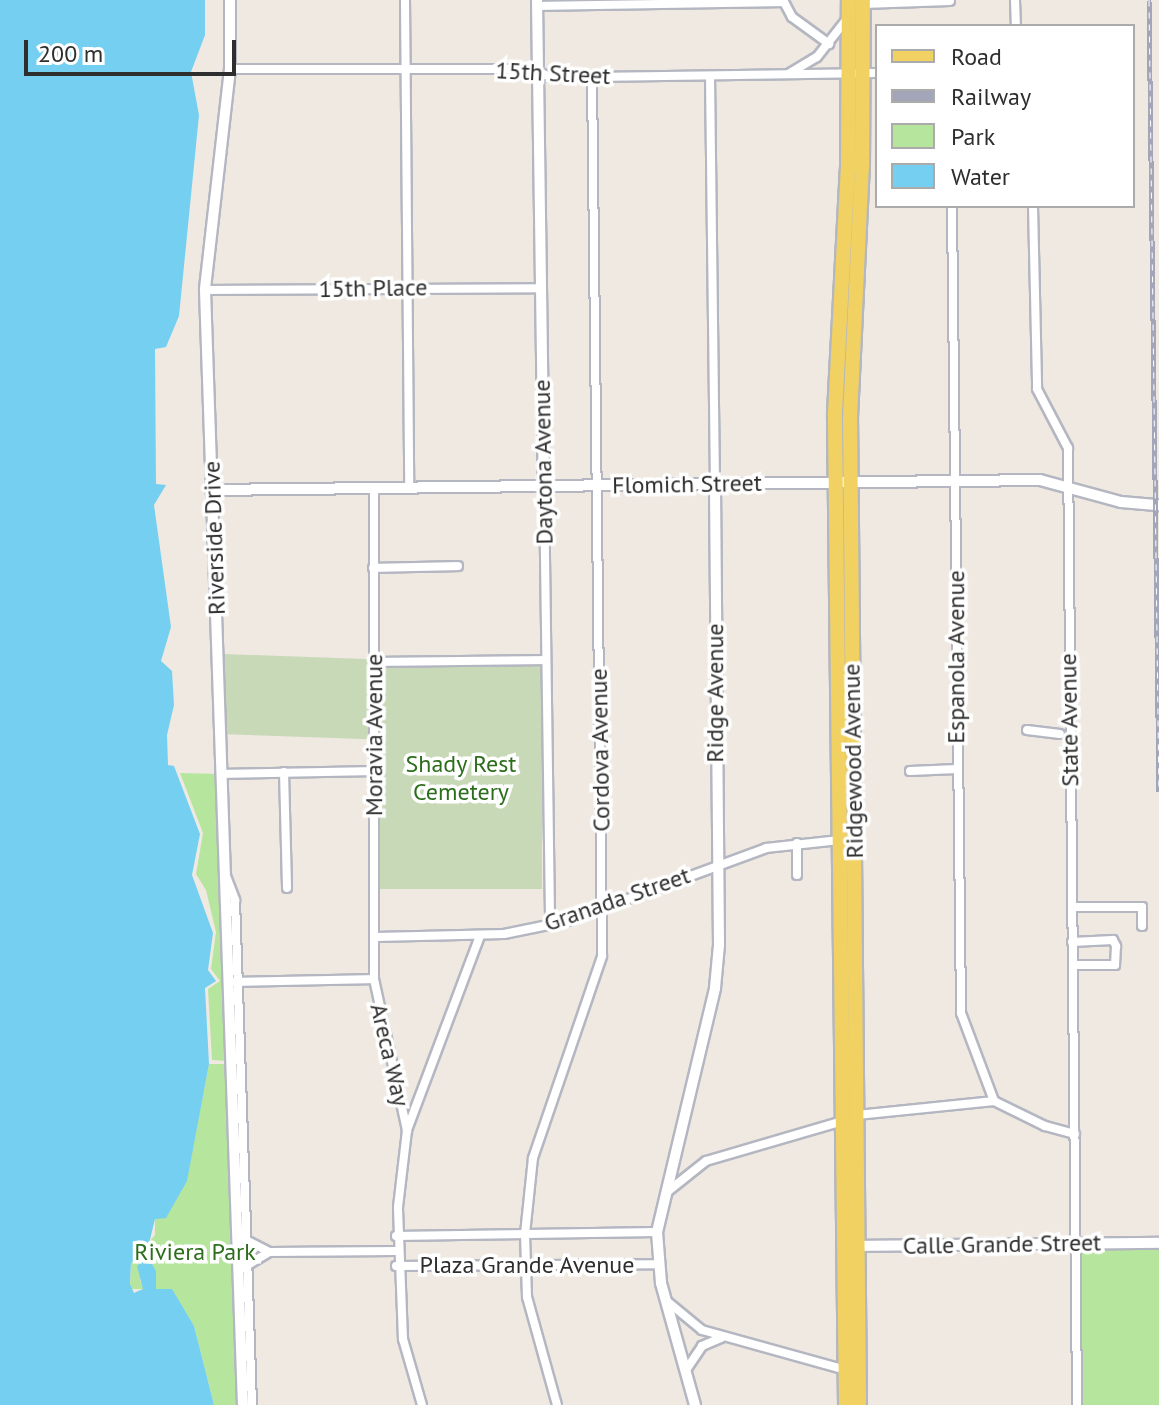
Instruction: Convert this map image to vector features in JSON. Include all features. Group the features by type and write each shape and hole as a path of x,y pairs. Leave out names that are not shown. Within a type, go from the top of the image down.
{"main road":[{"path":"858,1 849,16 863,74"},
{"path":"858,1 863,74"},
{"name":"Ridgewood Avenue","path":"842,482 863,74"},
{"name":"Ridgewood Avenue","path":"859,1405 851,1246 842,482 849,128 863,74"},
{"name":"Ridgewood Avenue","path":"846,1405 851,1246"}],"street":[{"name":"Riverside Drive","path":"230,0 230,69 205,290 225,875 232,982 231,1077 242,1238 237,1253 243,1268 243,1405"},
{"path":"405,0 409,488"},
{"path":"1015,0 1016,24"},
{"path":"537,3 783,1 792,17 829,44"},
{"path":"858,1 950,1"},
{"name":"Daytona Avenue","path":"537,3 550,924"},
{"path":"787,74 829,44 849,16"},
{"name":"15th Street","path":"230,69 539,73 592,77 863,74"},
{"name":"Ridge Avenue","path":"695,1405 658,1264 657,1232 715,988 718,864 710,76"},
{"name":"Cordova Avenue","path":"557,1405 533,1332 525,1234 533,1158 599,968 602,909 592,77"},
{"name":"Espanola Avenue","path":"952,208 961,1016 994,1101"},
{"name":"State Avenue","path":"1033,208 1037,389 1068,448 1077,1405"},
{"name":"15th Place","path":"205,290 541,288"},
{"name":"Flomich Street","path":"211,490 955,481 1066,484 1121,502 1159,505"},
{"name":"Moravia Avenue","path":"374,490 374,979"},
{"path":"373,568 458,566"},
{"path":"376,662 545,660"},
{"path":"1027,730 1060,734"},
{"path":"910,771 957,769"},
{"path":"222,774 373,771"},
{"path":"284,772 287,888"},
{"name":"Granada Street","path":"376,937 480,936 550,924 602,909 718,864 797,843 846,840"},
{"path":"797,843 797,875"},
{"path":"1072,907 1142,907 1142,926"},
{"path":"422,1405 403,1339 396,1266 396,1236 407,1130 480,936"},
{"path":"1072,942 1113,940 1116,946 1115,965 1073,965"},
{"path":"252,1405 243,1268 232,982 374,979"},
{"name":"Areca Way","path":"374,979 407,1130"},
{"path":"666,1193 706,1161 850,1118 994,1101 1045,1126 1075,1134"},
{"name":"Plaza Grande Avenue","path":"396,1236 657,1232"},
{"name":"Plaza Grande Avenue","path":"242,1238 269,1252 396,1251"},
{"name":"Calle Grande Street","path":"851,1246 1159,1243"},
{"path":"243,1268 269,1252"},
{"name":"Plaza Grande Avenue","path":"396,1266 658,1264"},
{"path":"667,1301 689,1323 722,1338 846,1370"},
{"path":"685,1371 702,1346 722,1338"}],"green space":[{"path":"223,654 372,659 369,739 220,734"},
{"name":"Shady Rest Cemetery","path":"380,665 542,665 542,889 380,889"},
{"path":"180,773 219,774 227,1061 212,1060 208,989 220,981 211,969 216,932 206,890 196,874 203,833"},
{"name":"Riviera Park","path":"209,1064 231,1064 243,1405 214,1405 194,1326 173,1297 156,1289 156,1271 148,1258 140,1280 144,1289 130,1289 131,1263 155,1235 155,1219 194,1141"},
{"path":"1079,1247 1159,1247 1159,1405 1079,1405"}],"water":[{"path":"0,0 205,0 205,35 191,72 199,115 179,316 166,347 155,349 156,484 166,485 154,505 171,627 161,661 172,671 174,705 167,735 168,765 174,766 200,834 192,875 213,933 208,970 216,981 205,988 209,1064 187,1181 166,1218 155,1219 147,1252 131,1263 130,1284 134,1293 143,1289 137,1266 148,1257 156,1271 156,1289 172,1289 194,1326 214,1405 0,1405"}],"railway":[{"path":"1149,0 1159,792"}]}
